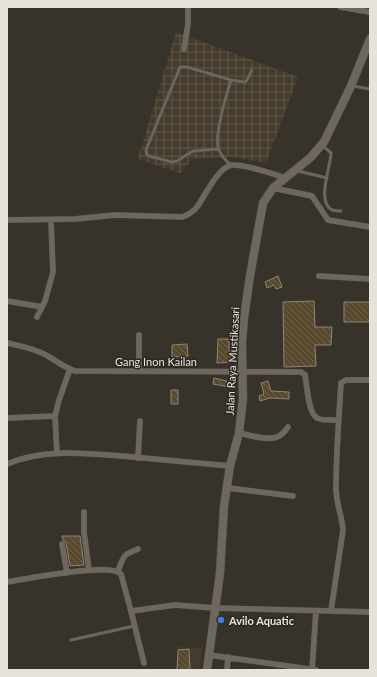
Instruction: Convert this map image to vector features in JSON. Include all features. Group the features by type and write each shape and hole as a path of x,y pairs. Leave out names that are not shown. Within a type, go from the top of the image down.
{"main road":[{"name":"Jalan Raya Mustikasari","path":"207,670 220,573 224,506 228,488 230,466 239,433 243,399 243,328 250,276 263,203 273,188 310,158 322,145 332,128 369,43"}],"street":[{"path":"184,49 188,24 188,7"},
{"path":"340,7 370,12"},
{"path":"7,220 51,220 115,215 182,217 189,214 196,208 215,179 223,170 231,165 242,166 286,178"},
{"path":"273,188 312,196 328,220 370,227"},
{"path":"37,317 45,301 53,272 51,220"},
{"path":"319,276 370,279"},
{"path":"7,300 42,307"},
{"path":"139,335 140,371"},
{"path":"7,343 34,350 70,369 55,416 57,452"},
{"name":"Gang Inon Kailan","path":"70,369 74,371 184,372 242,370 303,372 305,375 309,404 313,414 319,419 339,420"},
{"path":"331,611 343,530 336,488 341,383 346,380 370,380"},
{"path":"7,418 55,416"},
{"path":"138,458 140,421"},
{"path":"239,433 274,438 280,436 288,427"},
{"path":"7,464 33,455 57,452 230,466"},
{"path":"228,488 293,496"},
{"path":"84,512 84,532 89,570"},
{"path":"62,544 67,573"},
{"path":"118,571 126,553 138,549"},
{"path":"7,582 89,570 118,571"},
{"path":"118,571 121,574 144,663"},
{"path":"131,611 175,606 370,612"},
{"path":"312,670 316,610"},
{"path":"210,655 316,670"},
{"path":"228,657 228,670"}],"lane":[{"path":"218,149 193,151 177,161 172,162 149,156 147,155 146,150 180,67 187,67 242,82 247,80 252,70"},
{"path":"231,80 218,133 218,149 224,160 231,165"},
{"path":"351,86 370,89"},
{"path":"322,145 331,153 331,161 324,189 328,207 332,210 342,211"},
{"path":"295,171 327,178"},
{"path":"71,640 134,626"}],"shaded area":[{"path":"176,32 298,77 266,163 232,157 193,159 180,173 138,159"},
{"path":"177,647 202,648 199,670 177,670"}],"building":[{"path":"278,276 282,287 276,289 274,285 267,288 265,282"},
{"path":"314,301 315,327 332,327 331,345 315,345 316,366 284,367 283,302"},
{"path":"344,302 370,302 370,322 344,322"},
{"path":"218,339 229,339 229,356 232,356 232,362 217,363"},
{"path":"187,344 188,356 172,357 172,345"},
{"path":"214,378 231,382 230,387 213,384"},
{"path":"268,381 271,391 289,392 289,399 270,398 260,401 259,396 264,394 261,383"},
{"path":"171,390 178,390 178,404 171,404"},
{"path":"62,536 80,536 84,565 70,566 66,543"},
{"path":"189,649 190,670 177,670 178,650"}],"place":[{"name":"Avilo Aquatic","path":"221,620"}]}
